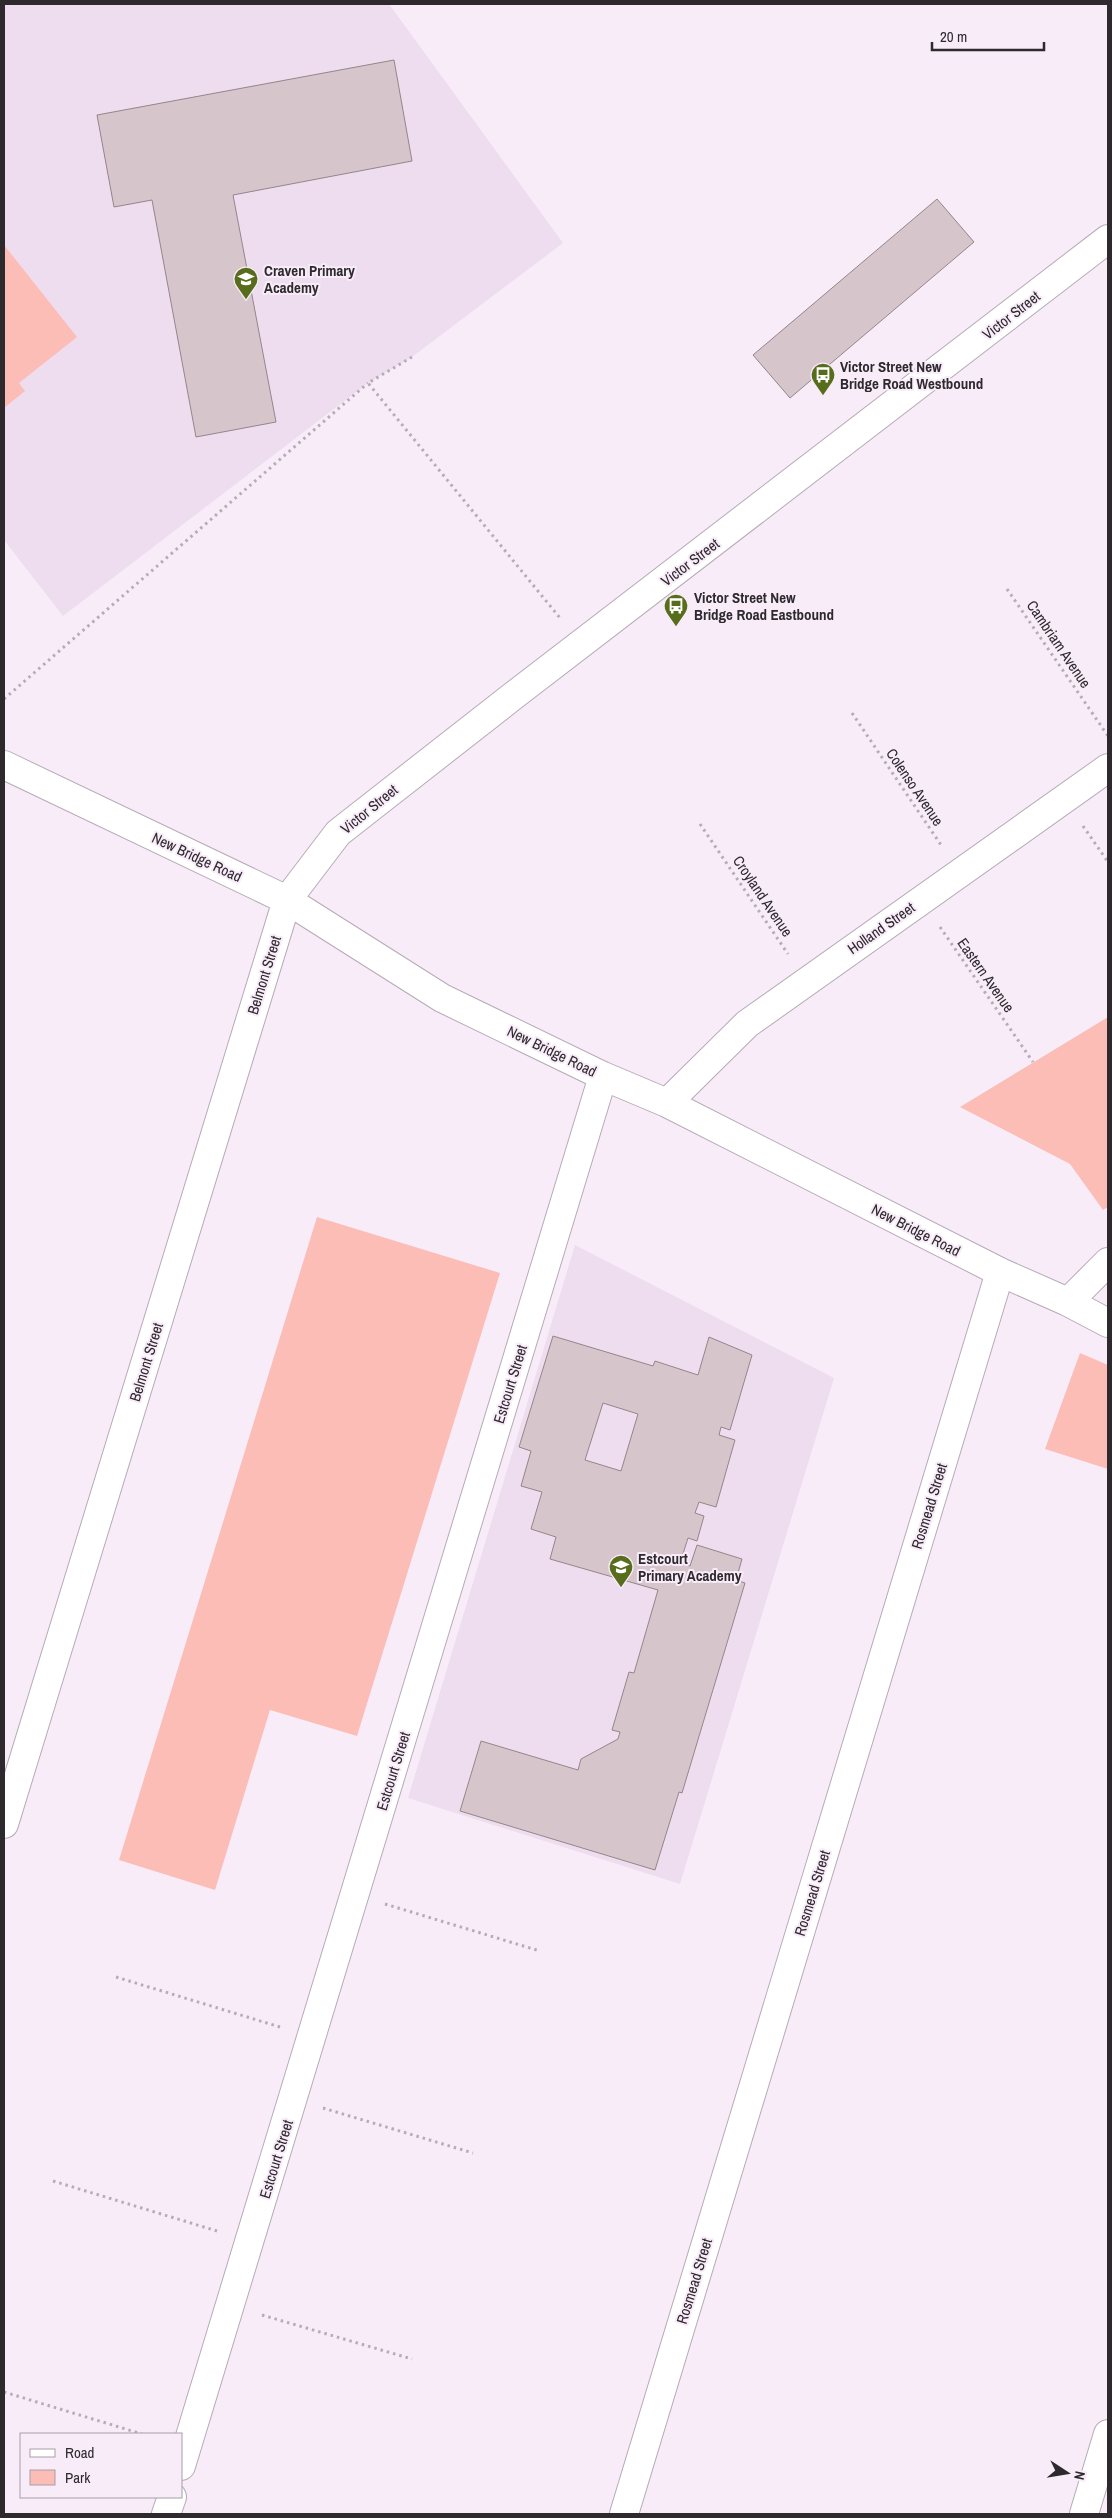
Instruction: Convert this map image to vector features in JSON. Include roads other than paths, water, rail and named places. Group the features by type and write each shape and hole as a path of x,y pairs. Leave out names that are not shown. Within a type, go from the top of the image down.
{"street":[{"name":"Victor Street","path":"287,900 338,833 1108,239"},
{"name":"New Bridge Road","path":"4,765 287,900 442,998 603,1076 667,1104 1000,1272 1068,1302 1108,1324"},
{"name":"Holland Street","path":"667,1104 747,1024 1108,768"},
{"name":"Belmont Street","path":"4,1824 287,900"},
{"name":"Estcourt Street","path":"182,2463 356,1896 603,1076"},
{"path":"1068,1302 1108,1262"},
{"name":"Rosmead Street","path":"624,2514 1000,1272"},
{"path":"1084,2514 1108,2434"},
{"path":"166,2514 172,2498"}],"place":[{"name":"Craven Primary Academy","path":"246,300"},
{"name":"Victor Street New Bridge Road Westbound","path":"823,396"},
{"name":"Victor Street New Bridge Road Eastbound","path":"676,627"},
{"name":"Estcourt Primary Academy","path":"621,1588"}]}
